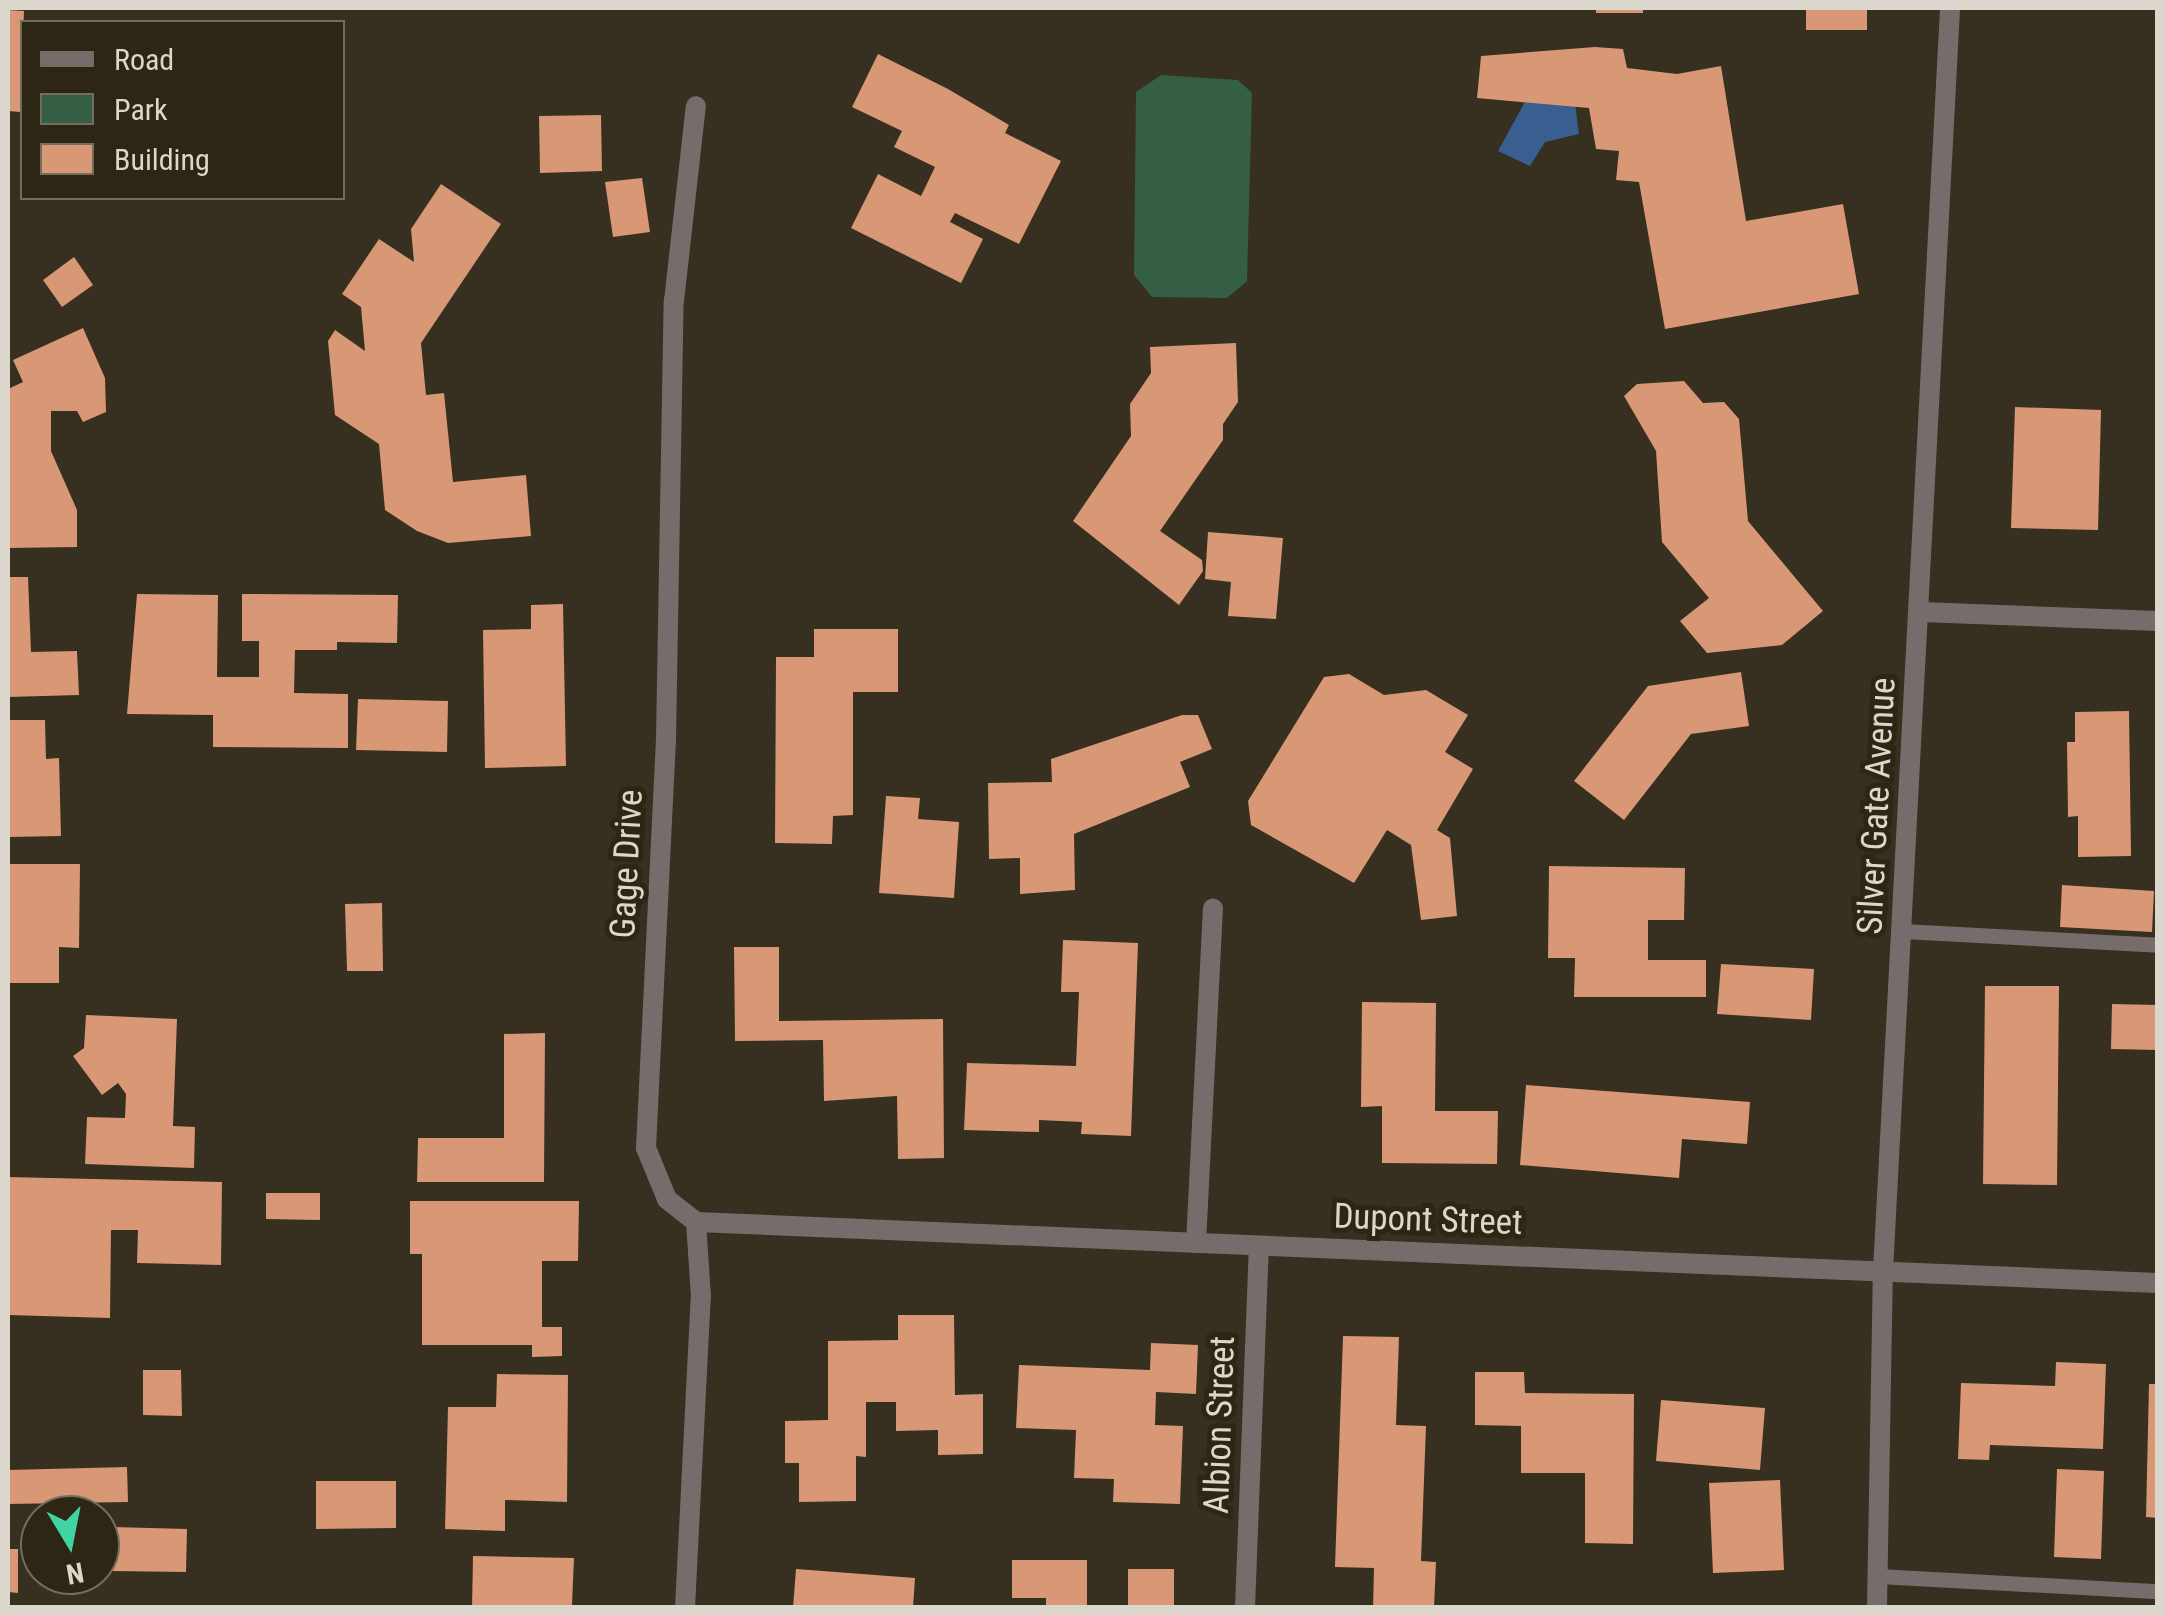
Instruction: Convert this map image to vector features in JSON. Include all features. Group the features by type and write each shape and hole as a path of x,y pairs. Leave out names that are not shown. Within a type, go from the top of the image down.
{"street":[{"name":"Silver Gate Avenue","path":"1877,1608 1883,1271 1921,612 1950,8"},
{"name":"Gage Drive","path":"696,106 674,301 666,738 646,1148 666,1199 696,1222"},
{"path":"1921,612 2158,621"},
{"path":"1196,1243 1213,908"},
{"path":"686,1608 700,1297 696,1222"},
{"name":"Dupont Street","path":"696,1222 2158,1283"},
{"name":"Albion Street","path":"1245,1608 1259,1246"}],"lane":[{"path":"1903,930 2158,945"},
{"path":"1878,1576 2158,1591"}],"green space":[{"path":"1161,75 1238,80 1252,93 1247,281 1227,298 1152,297 1134,275 1136,92"}],"water":[{"path":"1526,100 1575,103 1579,134 1545,142 1530,166 1498,151"}],"building":[{"path":"1596,8 1643,8 1643,13 1596,13"},
{"path":"1806,8 1867,8 1867,30 1806,30"},
{"path":"8,10 24,11 24,20 20,20 20,112 8,111"},
{"path":"1595,47 1623,49 1627,68 1677,74 1721,66 1746,221 1843,204 1859,294 1665,329 1639,182 1616,180 1619,151 1596,149 1589,108 1477,98 1481,56"},
{"path":"878,54 948,89 1009,125 1005,133 1061,161 1019,244 955,213 950,222 983,239 961,283 851,228 878,174 921,196 935,167 894,147 902,131 852,107"},
{"path":"601,115 602,171 540,173 539,116"},
{"path":"642,178 650,232 613,237 605,182"},
{"path":"441,184 501,224 421,343 426,395 444,393 453,482 526,475 531,536 448,543 417,531 385,510 379,444 335,415 328,341 335,330 365,351 361,307 342,294 379,239 414,262 411,229"},
{"path":"74,257 93,285 62,307 43,280"},
{"path":"83,328 105,378 106,412 83,422 77,411 51,411 51,451 77,510 77,547 8,548 8,389 23,382 13,360"},
{"path":"1236,343 1238,402 1223,424 1223,440 1160,531 1202,560 1203,571 1179,605 1073,521 1131,436 1130,404 1151,373 1150,347"},
{"path":"1684,381 1703,403 1724,402 1739,419 1748,521 1823,611 1782,645 1707,653 1680,621 1709,598 1662,542 1656,451 1624,396 1637,384"},
{"path":"2015,407 2101,410 2098,530 2011,528"},
{"path":"1208,532 1283,538 1276,619 1228,616 1231,582 1205,579"},
{"path":"8,577 28,577 31,652 77,651 79,695 8,697"},
{"path":"137,594 218,595 217,677 259,677 259,641 242,641 242,594 398,595 397,643 337,642 337,650 295,650 294,693 348,694 348,748 213,747 213,715 127,714"},
{"path":"563,604 566,766 485,768 483,630 531,629 531,605"},
{"path":"814,629 898,629 898,692 853,692 853,815 833,816 832,844 775,843 776,657 814,657"},
{"path":"1741,672 1749,726 1691,734 1624,820 1574,781 1648,686"},
{"path":"1349,674 1384,695 1426,690 1468,715 1445,752 1473,769 1437,830 1450,838 1457,916 1421,920 1411,845 1387,830 1354,883 1251,825 1248,801 1324,677"},
{"path":"358,699 448,701 447,752 356,750"},
{"path":"2129,711 2131,856 2078,857 2078,816 2068,817 2067,742 2075,742 2075,712"},
{"path":"1182,715 1198,715 1212,749 1180,762 1190,787 1074,834 1075,890 1020,894 1020,858 989,859 988,783 1052,782 1051,759"},
{"path":"8,720 45,720 46,759 59,758 61,836 8,837"},
{"path":"886,796 920,798 918,819 959,822 954,898 879,893"},
{"path":"8,864 80,864 79,948 59,947 59,983 8,983"},
{"path":"1549,866 1685,868 1684,920 1648,920 1648,960 1706,960 1706,997 1574,997 1575,958 1548,958"},
{"path":"2062,885 2154,891 2152,932 2060,927"},
{"path":"382,903 383,971 347,971 345,904"},
{"path":"1063,940 1138,943 1131,1136 1081,1134 1082,1122 1039,1120 1039,1132 964,1130 967,1063 1076,1066 1079,992 1061,992"},
{"path":"734,947 779,947 779,1021 943,1019 944,1158 898,1159 897,1096 824,1101 823,1040 735,1041"},
{"path":"1721,964 1814,969 1811,1020 1717,1014"},
{"path":"1985,986 2059,986 2057,1185 1983,1184"},
{"path":"1362,1002 1436,1003 1435,1111 1498,1111 1497,1164 1382,1163 1382,1106 1361,1107"},
{"path":"2112,1004 2158,1005 2158,1050 2111,1049"},
{"path":"86,1015 177,1019 173,1126 195,1127 194,1168 85,1164 87,1117 125,1118 126,1094 118,1083 102,1095 73,1056 84,1048"},
{"path":"545,1033 544,1182 417,1182 418,1138 504,1138 504,1034"},
{"path":"1526,1085 1750,1102 1747,1144 1682,1139 1679,1178 1520,1165"},
{"path":"8,1177 222,1182 221,1265 137,1263 138,1230 111,1230 110,1318 8,1315"},
{"path":"266,1193 320,1193 320,1220 266,1219"},
{"path":"410,1201 579,1201 578,1261 542,1261 542,1327 562,1327 562,1356 532,1357 532,1345 422,1345 422,1254 410,1254"},
{"path":"898,1315 954,1315 955,1395 983,1394 983,1454 938,1455 938,1430 896,1431 896,1402 866,1402 866,1457 856,1456 856,1501 799,1502 799,1463 785,1463 785,1421 828,1420 828,1341 898,1340"},
{"path":"1343,1336 1399,1337 1396,1425 1426,1426 1421,1561 1436,1562 1434,1608 1373,1608 1374,1568 1335,1567"},
{"path":"1151,1343 1198,1345 1196,1394 1156,1392 1155,1425 1183,1426 1180,1504 1113,1502 1114,1479 1074,1478 1076,1430 1016,1428 1019,1365 1150,1370"},
{"path":"2056,1362 2106,1364 2103,1449 1990,1445 1989,1460 1958,1459 1961,1383 2055,1386"},
{"path":"143,1370 181,1370 182,1416 143,1415"},
{"path":"1475,1372 1524,1372 1525,1393 1634,1394 1633,1544 1585,1543 1585,1473 1521,1473 1521,1426 1475,1425"},
{"path":"497,1374 568,1375 567,1502 505,1500 505,1531 445,1529 448,1407 496,1407"},
{"path":"2149,1384 2158,1384 2158,1518 2146,1517"},
{"path":"1661,1400 1765,1408 1760,1470 1656,1461"},
{"path":"127,1467 128,1502 120,1502 120,1495 20,1495 20,1504 8,1504 8,1470"},
{"path":"2057,1469 2104,1471 2101,1559 2054,1557"},
{"path":"1780,1480 1784,1570 1713,1573 1709,1483"},
{"path":"316,1481 396,1481 396,1528 316,1529"},
{"path":"120,1527 187,1529 186,1572 120,1571"},
{"path":"8,1549 18,1549 18,1593 8,1592"},
{"path":"473,1556 574,1558 572,1605 472,1608"},
{"path":"1012,1560 1087,1560 1087,1608 1046,1608 1046,1598 1012,1598"},
{"path":"796,1569 915,1578 913,1608 793,1608"},
{"path":"1128,1569 1174,1569 1174,1608 1128,1608"}]}
